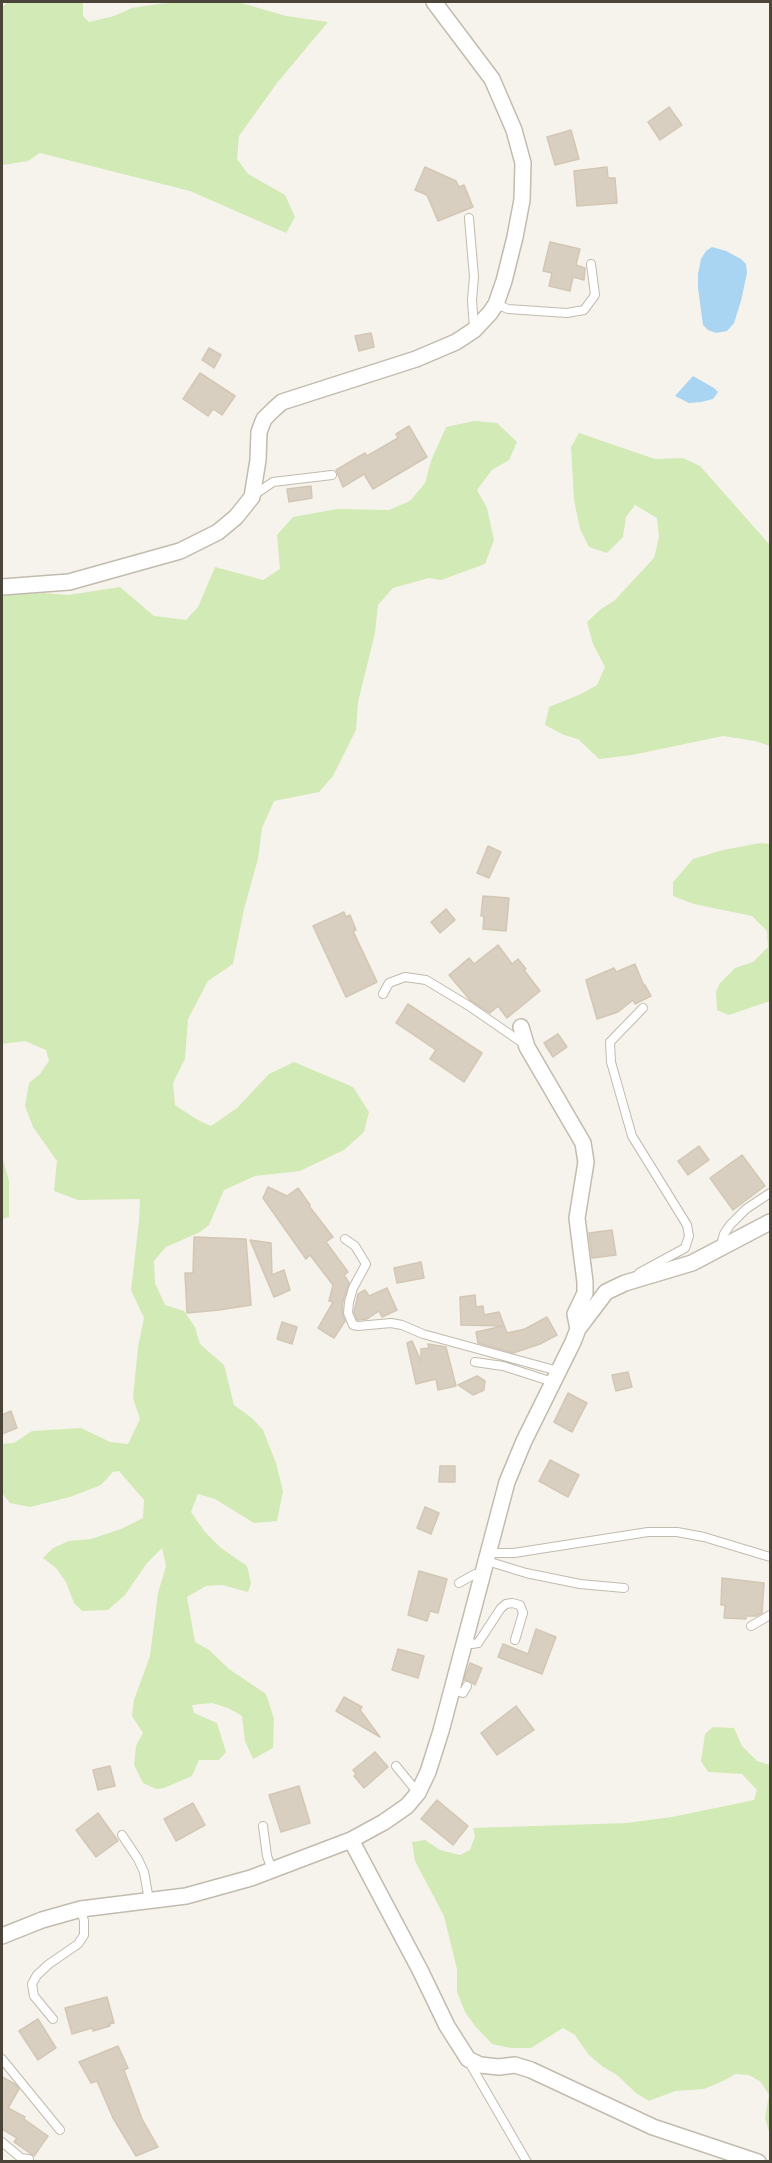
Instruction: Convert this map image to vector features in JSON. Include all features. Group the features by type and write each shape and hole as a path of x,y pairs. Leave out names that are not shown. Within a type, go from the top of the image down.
{"street":[{"path":"2,588 69,582 180,551 218,532 236,517 252,497 258,460 259,432 264,419 282,402 416,359 456,342 474,330 496,304 504,282 522,200 523,163 514,130 492,79 434,2"},
{"path":"522,1027 527,1047 583,1143 586,1162 577,1218 585,1293 575,1314 578,1329"},
{"path":"2,1936 42,1920 81,1909 186,1896 251,1878 351,1840 384,1822 406,1806 418,1793 428,1772 487,1563 507,1482 524,1441 578,1329 606,1292 625,1283 692,1263 771,1222"},
{"path":"351,1840 447,2026 468,2059 480,2065 499,2067 515,2065 531,2070 653,2127 758,2162"}],"lane":[{"path":"468,218 474,277 472,300 474,330"},
{"path":"496,304 508,309 567,313 584,310 595,295 591,264"},
{"path":"252,497 273,482 332,475"},
{"path":"383,993 389,983 405,977 426,980 469,1006 527,1047"},
{"path":"625,1283 659,1260 685,1248 689,1236 682,1217 632,1136 611,1062 610,1042 643,1008"},
{"path":"720,1249 724,1234 730,1225 746,1209 771,1194"},
{"path":"345,1239 355,1246 366,1264 353,1288 349,1302 348,1313 353,1324 358,1326 391,1323 556,1377"},
{"path":"475,1362 503,1365 556,1377"},
{"path":"459,1583 475,1574 487,1563 514,1553 632,1534 677,1532 704,1537 771,1557"},
{"path":"487,1563 526,1574 580,1584 624,1588"},
{"path":"465,1642 472,1644 478,1642 501,1608 512,1602 520,1605 523,1613 515,1640"},
{"path":"751,1626 771,1615"},
{"path":"452,1690 463,1693 467,1686"},
{"path":"396,1767 418,1793"},
{"path":"263,1826 267,1856 272,1870"},
{"path":"122,1835 144,1872 149,1900"},
{"path":"53,2019 33,1996 32,1984 43,1970 78,1944 84,1935 81,1909"},
{"path":"2,2059 60,2130"},
{"path":"468,2059 527,2162"},
{"path":"2,2142 21,2158 29,2159"}],"green space":[{"path":"8,2 83,2 83,16 89,22 114,16 132,8 158,4 238,2 286,16 328,22 277,83 239,136 237,159 248,174 285,195 295,217 286,233 190,191 40,153 28,161 2,165 2,7"},
{"path":"474,421 497,423 517,442 509,460 492,470 477,490 487,508 494,540 485,564 441,580 429,578 393,588 378,605 375,633 358,702 356,730 333,776 319,792 274,801 262,828 258,859 244,909 233,964 208,981 188,1019 185,1059 173,1083 175,1105 211,1126 237,1108 269,1074 294,1062 353,1087 369,1112 364,1132 344,1150 300,1171 255,1176 224,1190 209,1225 200,1232 166,1247 154,1261 155,1283 165,1305 184,1311 195,1327 200,1344 224,1365 234,1405 252,1418 263,1430 276,1463 283,1491 277,1521 254,1523 215,1499 198,1494 191,1512 205,1532 221,1548 247,1566 251,1583 248,1592 222,1585 206,1586 187,1597 195,1642 209,1650 229,1669 266,1694 274,1719 273,1748 253,1759 245,1741 242,1716 212,1703 192,1705 194,1713 217,1723 226,1752 219,1760 199,1760 192,1776 156,1789 143,1783 134,1765 136,1746 143,1733 132,1716 134,1700 150,1656 158,1593 166,1566 162,1548 147,1563 125,1595 108,1610 82,1611 74,1603 66,1582 56,1568 43,1558 53,1548 69,1541 91,1539 121,1529 143,1518 144,1500 119,1471 113,1472 101,1485 70,1497 30,1507 10,1503 2,1493 2,1444 14,1443 32,1431 81,1428 110,1442 128,1444 140,1419 133,1398 138,1347 144,1318 131,1290 140,1199 78,1200 54,1191 57,1161 33,1127 25,1106 29,1083 40,1074 49,1061 46,1050 25,1041 2,1044 2,595 44,593 68,595 120,587 154,616 186,620 198,607 215,567 263,580 280,569 277,535 293,517 337,509 389,510 410,501 425,483 431,461 446,427"},
{"path":"579,433 655,459 683,458 700,466 770,545 770,746 723,736 632,755 599,759 578,739 545,725 549,707 597,685 605,667 593,644 587,622 614,601 654,558 659,537 657,518 635,505 626,517 623,537 607,553 589,547 580,529 574,500 571,447"},
{"path":"760,843 770,844 770,1001 729,1015 717,1010 716,992 720,983 735,968 753,962 768,947 767,931 752,916 694,904 673,896 673,882 693,859"},
{"path":"2,1156 9,1181 9,1217 2,1219"},
{"path":"713,1727 734,1728 742,1746 757,1761 770,1765 770,2135 765,2118 769,2095 761,2082 749,2075 735,2074 704,2089 675,2091 649,2101 636,2093 617,2075 603,2067 588,2054 575,2035 563,2028 531,2048 510,2048 492,2044 465,2012 457,1992 457,1969 444,1916 415,1861 412,1842 425,1840 440,1850 460,1855 470,1850 475,1836 473,1828 626,1823 672,1817 754,1800 757,1790 742,1774 708,1772 701,1761 705,1734"}],"water":[{"path":"712,247 741,259 746,264 747,273 734,323 727,331 716,333 703,325 698,288 701,259"},
{"path":"693,376 718,392 713,399 689,403 675,396"}],"building":[{"path":"669,107 682,125 660,140 648,122"},
{"path":"571,130 579,159 555,165 547,137"},
{"path":"425,167 456,181 459,187 464,185 473,207 438,221 427,195 415,190"},
{"path":"607,167 608,178 615,178 617,203 577,206 574,171"},
{"path":"550,242 580,249 576,265 585,268 584,280 573,277 570,291 549,286 552,273 543,271"},
{"path":"371,333 374,347 359,351 355,336"},
{"path":"209,348 221,355 214,368 202,360"},
{"path":"200,373 235,396 222,415 213,409 208,416 183,399"},
{"path":"409,426 427,457 373,489 364,474 343,487 336,470 365,453 367,456 398,438 396,434"},
{"path":"311,486 312,498 289,502 287,489"},
{"path":"488,846 501,852 489,878 477,873"},
{"path":"483,896 509,898 506,931 483,929 484,916 481,916"},
{"path":"446,909 455,920 440,933 431,922"},
{"path":"344,912 346,917 350,915 356,930 353,931 377,982 346,997 313,926"},
{"path":"498,945 512,964 518,959 540,991 507,1018 498,1006 490,1013 470,1000 449,975 469,958 474,964"},
{"path":"635,964 651,996 635,1004 633,1000 618,1012 597,1019 586,980 614,968 616,972"},
{"path":"408,1004 482,1053 464,1082 430,1059 436,1050 396,1023"},
{"path":"558,1034 567,1047 553,1057 544,1043"},
{"path":"699,1146 709,1160 688,1175 678,1161"},
{"path":"742,1155 765,1186 733,1210 710,1178"},
{"path":"268,1187 287,1196 298,1188 333,1237 326,1242 348,1272 344,1275 349,1283 343,1301 342,1313 345,1321 334,1338 318,1328 333,1302 329,1301 333,1285 310,1255 306,1259 263,1198"},
{"path":"612,1230 616,1255 592,1258 589,1233"},
{"path":"194,1237 246,1239 251,1305 187,1313 185,1273 193,1273"},
{"path":"250,1240 271,1243 272,1275 284,1270 290,1290 274,1297"},
{"path":"421,1262 424,1278 397,1283 394,1268"},
{"path":"387,1288 397,1310 382,1317 379,1311 367,1319 357,1320 354,1312 358,1294 365,1290 369,1296"},
{"path":"475,1295 476,1307 483,1306 484,1315 499,1312 507,1333 525,1329 547,1317 557,1335 540,1344 513,1353 478,1343 476,1332 503,1326 461,1325 460,1297"},
{"path":"282,1322 297,1327 292,1344 277,1339"},
{"path":"412,1341 421,1361 421,1349 429,1348 428,1344 446,1347 456,1386 438,1390 436,1379 416,1384 407,1343"},
{"path":"628,1372 632,1387 616,1391 612,1375"},
{"path":"477,1376 485,1381 484,1390 473,1395 458,1385"},
{"path":"568,1393 587,1403 572,1432 554,1422"},
{"path":"11,1411 17,1428 2,1434 2,1415"},
{"path":"550,1460 579,1475 568,1497 539,1481"},
{"path":"440,1466 455,1466 455,1482 439,1482"},
{"path":"425,1507 439,1513 431,1534 417,1528"},
{"path":"419,1571 447,1579 438,1613 430,1611 427,1621 408,1615"},
{"path":"722,1578 764,1583 762,1613 756,1616 746,1616 746,1619 724,1618 725,1605 721,1605"},
{"path":"536,1629 556,1637 542,1674 498,1657 503,1644 528,1654"},
{"path":"398,1649 424,1656 418,1678 392,1670"},
{"path":"470,1663 482,1668 475,1685 464,1680"},
{"path":"344,1697 362,1707 360,1710 380,1737 336,1711"},
{"path":"516,1706 534,1730 497,1755 481,1733"},
{"path":"375,1752 388,1767 364,1788 354,1776 356,1774 353,1770"},
{"path":"110,1766 115,1786 98,1790 93,1770"},
{"path":"299,1786 310,1823 281,1832 269,1795"},
{"path":"437,1800 468,1826 453,1845 421,1819"},
{"path":"193,1803 205,1825 176,1841 164,1819"},
{"path":"98,1813 118,1841 96,1857 76,1830"},
{"path":"107,1997 114,2023 93,2031 92,2028 72,2034 65,2008"},
{"path":"38,2019 56,2048 38,2060 19,2031"},
{"path":"118,2046 128,2068 124,2070 142,2119 158,2147 136,2156 113,2118 97,2081 91,2083 79,2062"},
{"path":"2,2077 19,2089 8,2108 25,2117 24,2119 48,2136 34,2156 14,2142 17,2138 2,2129"}]}
